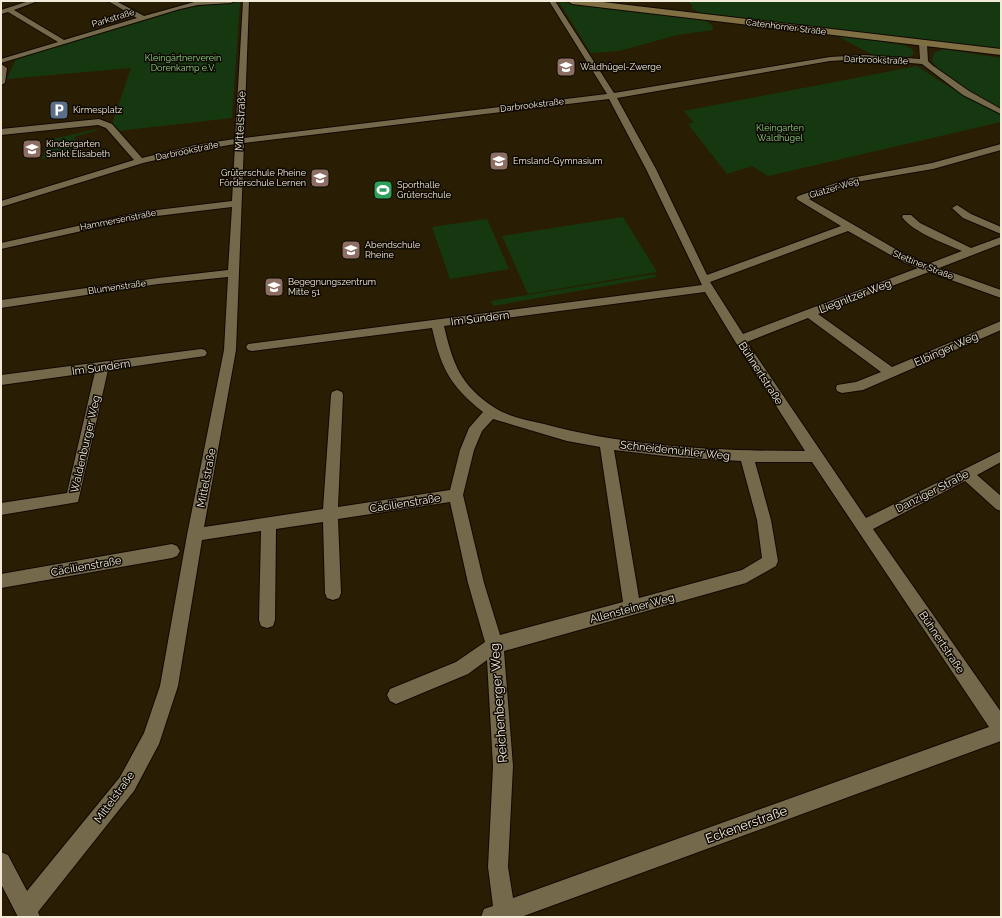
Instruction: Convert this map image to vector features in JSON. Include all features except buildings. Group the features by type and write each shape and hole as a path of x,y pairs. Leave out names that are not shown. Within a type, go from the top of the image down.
{"street":[{"path":"1,13 35,1"},
{"path":"111,1 142,18"},
{"name":"Parkstraße","path":"1,61 197,2 231,1"},
{"name":"Mittelstraße","path":"27,914 127,784 152,737 169,686 195,535 230,350 246,1"},
{"name":"Bühnertstraße","path":"552,1 612,96 647,161 706,284 740,340 816,457 989,712 1001,727"},
{"name":"Catenhorner Straße","path":"572,1 923,44 1001,52"},
{"path":"5,4 22,6"},
{"path":"9,10 63,42"},
{"path":"923,44 924,62 966,93 1001,112"},
{"name":"Darbrookstraße","path":"1,204 140,162 195,148 239,141 612,96 830,59 864,58 924,62"},
{"path":"1,66 3,68 1,83"},
{"name":"Darbrookstraße","path":"1,132 99,122 109,126 140,162"},
{"name":"Glatzer Weg","path":"849,227 801,198 854,180 933,166 1001,146"},
{"name":"Hammersenstraße","path":"1,246 140,215 237,203"},
{"path":"957,208 967,216 1001,231"},
{"path":"907,218 916,225 970,251"},
{"path":"706,284 849,227"},
{"name":"Stettiner Straße","path":"849,227 888,251 927,268 1001,294"},
{"name":"Liegnitzer Weg","path":"740,340 1001,240"},
{"name":"Blumenstraße","path":"1,304 158,281 233,274"},
{"name":"Im Sundern","path":"252,346 437,323 706,284"},
{"path":"810,314 891,373"},
{"name":"Schneidemühler Weg","path":"437,323 444,353 452,372 467,390 492,412 551,432 606,443 701,455 816,457"},
{"name":"Elbinger Weg","path":"842,388 858,387 1001,325"},
{"name":"Im Sundern","path":"1,380 201,353"},
{"name":"Waldenburger Weg","path":"1,509 73,498 102,367"},
{"path":"333,593 330,514 337,395"},
{"name":"Reichenberger Weg","path":"492,412 476,428 467,450 456,495 476,583 495,645 503,766 498,867 498,915"},
{"name":"Schneidemühler Weg","path":"606,443 632,608"},
{"name":"Danziger Straße","path":"864,526 1001,456"},
{"name":"Allensteiner Weg","path":"396,695 462,668 495,645 746,576 770,561 764,520 747,457"},
{"path":"966,474 1001,505"},
{"name":"Cäcilienstraße","path":"195,535 456,495"},
{"path":"268,620 269,523"},
{"name":"Cäcilienstraße","path":"1,581 172,551"},
{"name":"Eckenerstraße","path":"498,915 1001,732"},
{"path":"1,862 27,914"}],"green space":[{"path":"687,1 1001,1 1001,50 703,14 691,8 693,6"},
{"name":"Kleingärtnerverein Dorenkamp e.V.","path":"240,2 232,118 117,131 112,124 131,68 7,79 16,59 179,10 199,6"},
{"path":"559,2 703,19 712,25 713,30 677,35 619,51 591,53"},
{"path":"835,35 904,45 912,49 914,54 907,58 875,56"},
{"path":"943,49 1001,58 1001,108 952,81 936,67 932,60 934,53"},
{"name":"Kleingarten Waldhügel","path":"917,66 946,85 1001,114 1001,122 768,176 752,166 727,174 688,124 694,123 684,111"},
{"path":"98,130 74,137 85,153 42,159 49,140"},
{"path":"623,217 657,272 528,294 502,236"},
{"path":"487,219 509,269 450,279 432,227"},
{"path":"654,274 657,277 493,306 491,301"}],"place":[{"name":"Waldhügel-Zwerge","path":"566,67"},
{"name":"Kirmesplatz","path":"59,110"},
{"name":"Kindergarten Sankt Elisabeth","path":"32,149"},
{"name":"Emsland-Gymnasium","path":"499,161"},
{"name":"Grüterschule Rheine Förderschule Lernen","path":"320,178"},
{"name":"Sporthalle Grüterschule","path":"383,190"},
{"name":"Abendschule Rheine","path":"351,250"},
{"name":"Begegnungszentrum Mitte 51","path":"274,287"}]}
